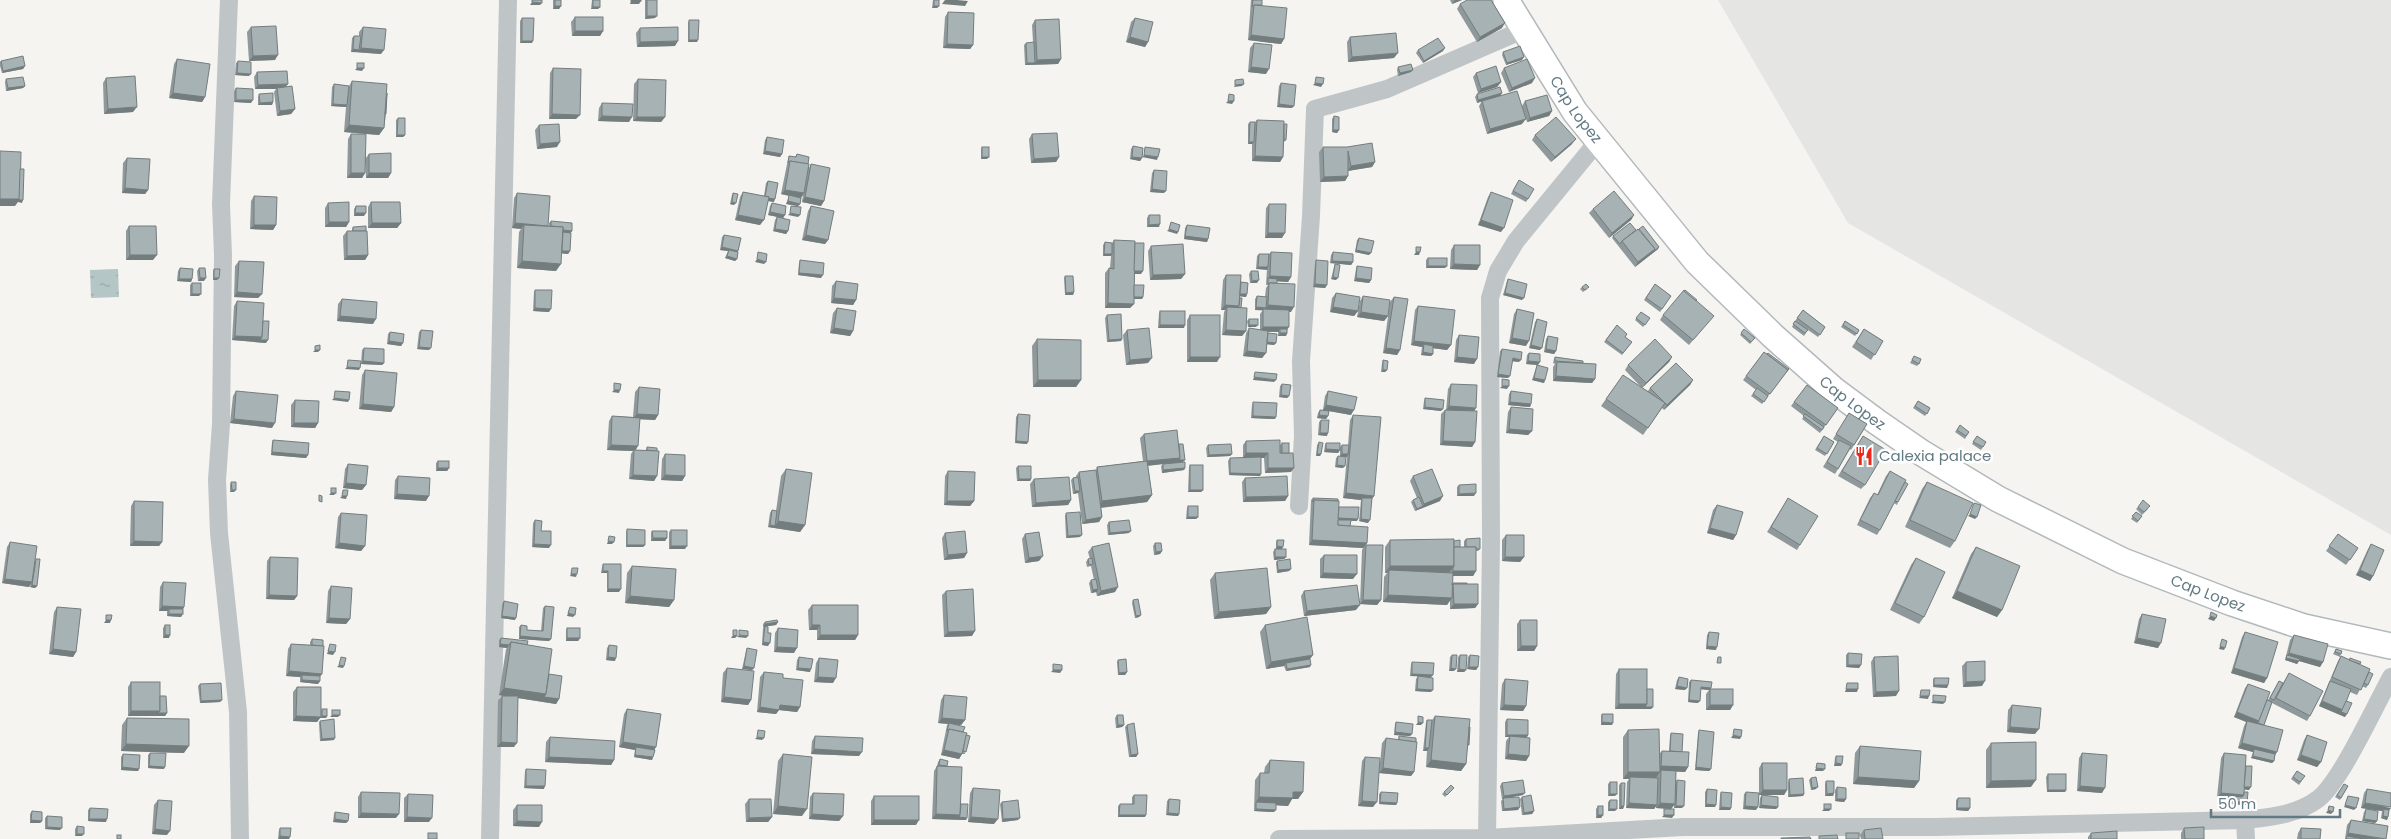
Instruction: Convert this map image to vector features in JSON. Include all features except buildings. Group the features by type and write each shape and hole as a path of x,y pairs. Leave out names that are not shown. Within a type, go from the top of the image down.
{"street":[{"path":"229,0 220,204 223,256 221,424 217,480 219,533 238,712 240,839"},
{"path":"490,839 508,0"},
{"name":"Cap Lopez","path":"1506,0 1575,112 1697,262 1733,299 1834,390 1922,453 1998,499 2055,529 2162,578 2232,604 2304,627 2391,646"},
{"path":"1299,506 1303,436 1301,361 1311,216 1315,109 1387,89 1523,30"},
{"path":"1487,838 1492,541 1490,298 1498,271 1516,240 1598,141"},
{"path":"1279,839 1506,838 1936,826 2245,820 2287,814 2319,799 2337,776 2391,677"},
{"path":"2245,820 2246,839"}],"shaded area":[{"path":"1718,0 2391,0 2391,535 1848,223"}],"water":[{"path":"118,269 119,297 91,298 90,270"}],"place":[{"name":"Calexia palace","path":"1864,456"}]}
